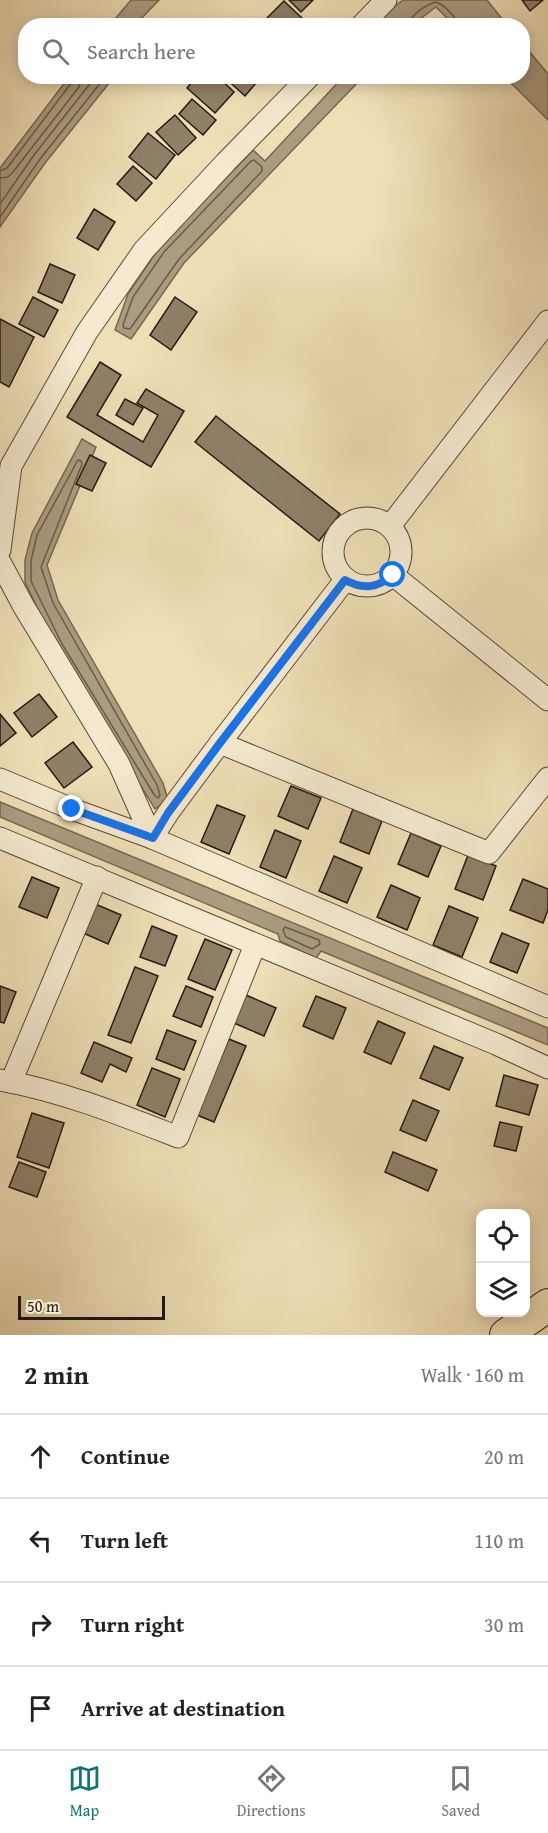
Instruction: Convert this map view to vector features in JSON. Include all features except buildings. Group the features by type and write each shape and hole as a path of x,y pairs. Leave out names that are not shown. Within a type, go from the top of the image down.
{"highway":[{"path":"506,1335 548,1305"}],"street":[{"path":"369,18 386,0"},
{"path":"0,550 11,466 87,332 144,250 302,84"},
{"path":"390,526 548,321"},
{"path":"364,518 378,519 390,526 398,537 402,550 400,563 393,575 383,584 370,587 357,586 345,580 337,569 333,556 334,543 340,531 351,522 364,518"},
{"path":"0,562 24,607 118,764 153,838"},
{"path":"393,575 548,700"},
{"path":"153,838 168,813 220,743 345,580"},
{"path":"220,743 489,853 548,778"},
{"path":"0,779 72,809 153,838 548,1007"},
{"path":"0,838 496,1044 548,1068"},
{"path":"97,877 6,1081 35,1086 105,1109 178,1137 255,945"}],"water":[{"path":"131,0 159,0 142,18 116,18"},
{"path":"403,0 487,0 501,18 447,18 436,7 421,18 381,18"},
{"path":"530,52 548,74 548,120 512,84 530,84"},
{"path":"64,84 108,84 45,163 0,227 0,168"},
{"path":"336,84 356,84 184,263 131,339 115,330 128,294 159,248 253,150 265,161"},
{"path":"82,439 96,447 47,565 58,600 163,783 168,800 155,809 56,647 25,582 25,560 32,533"},
{"path":"0,802 548,1028 548,1045 321,951 316,958 280,941 278,934 0,817"}],"route":[{"path":"72,809 153,838 168,813 220,743 345,580 357,586 370,587 383,584 393,575"}]}
